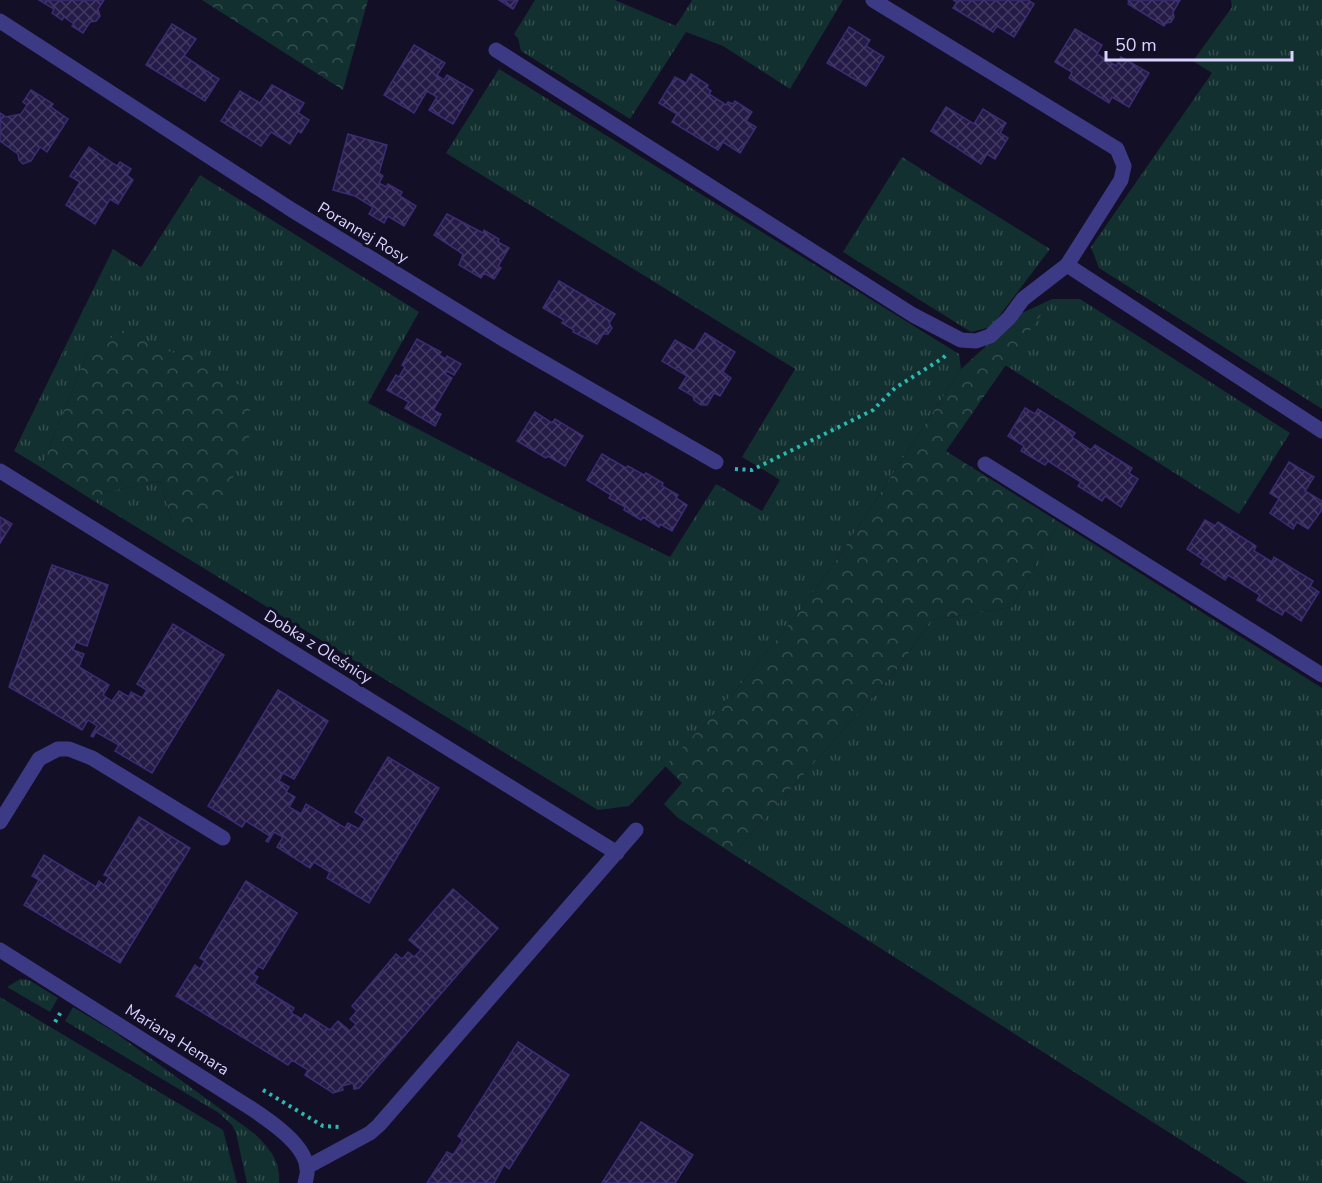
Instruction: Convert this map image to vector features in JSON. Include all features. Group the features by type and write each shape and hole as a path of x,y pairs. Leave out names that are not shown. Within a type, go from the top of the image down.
{"street":[{"path":"496,50 912,315 961,340 976,341 990,336 1009,318 1023,299 1067,265 1121,180 1124,166 1117,149 873,0"},
{"name":"Porannej Rosy","path":"0,21 292,210 508,342 716,462"},
{"path":"1067,265 1322,431"},
{"path":"985,464 1322,675"},
{"name":"Dobka z Oleśnicy","path":"0,471 617,853"},
{"path":"0,822 39,759 58,749 69,749 92,758 224,838"},
{"path":"305,1183 308,1167 370,1133 379,1125 636,830"},
{"name":"Mariana Hemara","path":"0,950 283,1130 308,1167"}],"path":[{"path":"716,462 735,469 752,470 873,410 895,388 943,358 961,340"}],"green space":[{"path":"202,0 368,0 343,90"},
{"path":"535,0 615,0 676,26 692,0 843,0 790,89 723,46 686,32 630,119 521,51 518,38 514,34"},
{"path":"1231,0 1322,0 1322,409 1099,268 1091,247 1212,73 1193,61 1232,7"},
{"path":"499,69 959,354 961,369 838,558 794,618 735,691 629,806 598,810 94,501 105,492 160,481 172,522 173,353 87,355 42,468 14,451 113,249 141,267 200,175 419,312 368,403 562,504 670,557 716,484 762,511 780,480 742,457 795,369 446,153"},
{"path":"902,157 1050,249 991,327 971,332 843,252"},
{"path":"1052,299 1080,299 1290,433 1239,514 1005,365"},
{"path":"1052,299 946,451 1059,522 1012,607 931,620 899,667 733,854 678,818 664,804 682,783 665,766 735,691 794,618 838,558 961,369 1022,313"},
{"path":"122,330 173,353 187,346 250,393 249,438 222,504 190,532 172,522 160,481 105,492 94,501 42,468 87,355"},
{"path":"1059,522 1322,688 1322,1183 1248,1183 733,854 899,667 931,620 1012,607"},
{"path":"20,979 29,980 58,998 50,1012 7,987"},
{"path":"0,997 223,1130 237,1183 0,1183"},
{"path":"73,1007 113,1031 255,1134 276,1162 279,1183 247,1183 236,1133 232,1125 219,1113 65,1021"}],"building":[{"path":"39,0 104,0 98,9 100,16 96,21 90,22 83,33 64,17 62,20 52,13 54,9"},
{"path":"499,0 518,0 513,9"},
{"path":"953,0 1028,0 1034,4 1014,37 997,26 993,32 953,8 957,2"},
{"path":"1128,0 1180,0 1173,12 1174,17 1171,22 1164,26 1128,4"},
{"path":"172,24 196,39 184,56 219,79 205,101 146,65"},
{"path":"849,27 870,40 866,46 884,57 866,86 827,63"},
{"path":"1075,29 1102,45 1097,54 1116,66 1121,57 1149,73 1129,107 1112,97 1109,103 1069,78 1072,72 1055,62"},
{"path":"414,45 445,63 437,75 444,80 447,75 473,90 453,124 429,110 437,97 427,91 414,113 384,95"},
{"path":"691,74 708,85 707,88 711,91 709,94 726,105 728,102 733,104 735,101 752,112 746,121 756,127 740,153 723,142 718,150 672,122 677,114 659,103 675,77 686,83"},
{"path":"272,85 304,103 298,113 309,120 290,144 271,132 261,146 221,121 240,91 260,103"},
{"path":"31,90 53,104 51,107 68,119 47,152 40,147 31,161 23,164 18,154 0,141 0,113 6,117 21,114 27,105 23,102"},
{"path":"946,107 974,124 983,109 1006,123 1000,133 1008,138 995,159 987,154 981,164 931,131"},
{"path":"348,134 387,145 379,173 383,176 379,183 386,187 388,184 402,192 400,196 416,206 404,226 388,216 384,223 369,214 373,207 355,196 333,190"},
{"path":"89,147 117,166 120,162 131,169 127,175 133,180 118,204 110,199 95,224 66,205 80,182 70,176"},
{"path":"447,214 483,233 484,230 509,248 498,266 501,268 494,279 484,273 481,278 459,265 463,254 434,235"},
{"path":"559,281 615,314 609,323 612,328 608,334 603,334 597,344 573,332 574,330 562,323 564,320 543,308"},
{"path":"705,333 735,352 723,372 731,378 720,396 714,393 707,405 701,405 694,400 693,396 679,388 687,376 662,361 675,340 694,351"},
{"path":"417,339 441,352 439,355 446,359 447,356 461,364 454,375 447,371 445,374 452,378 433,410 441,414 435,426 405,408 409,402 387,390 396,375 399,377 405,367 402,365"},
{"path":"1025,408 1035,414 1038,409 1075,433 1072,437 1091,450 1095,445 1132,468 1129,473 1138,479 1121,507 1105,496 1102,501 1078,486 1081,482 1048,461 1045,465 1021,451 1024,446 1008,436"},
{"path":"535,412 552,423 555,419 583,436 565,466 517,441"},
{"path":"602,454 626,468 628,466 644,475 646,473 678,495 676,498 687,505 672,531 660,524 659,527 643,517 641,520 624,510 625,507 609,498 611,495 587,480"},
{"path":"1289,462 1314,477 1305,491 1322,501 1321,511 1308,529 1297,522 1293,529 1270,513 1279,499 1270,493"},
{"path":"0,517 12,524 0,543"},
{"path":"1205,520 1215,526 1218,522 1256,546 1254,551 1272,562 1274,557 1313,581 1310,586 1319,592 1301,621 1285,610 1282,615 1257,600 1260,595 1228,575 1225,580 1201,564 1204,560 1187,549"},
{"path":"52,565 108,585 87,646 76,642 73,650 84,654 79,667 109,685 103,695 112,701 119,691 129,697 131,692 142,698 147,690 137,684 173,624 224,655 152,773 115,751 119,745 96,732 93,737 91,736 97,726 88,720 82,730 9,687"},
{"path":"278,690 328,721 294,779 283,773 279,781 289,787 286,792 295,797 289,807 301,814 306,804 345,828 348,823 359,829 365,819 355,812 388,757 439,788 369,903 327,878 330,872 314,862 310,868 277,847 283,837 274,832 268,842 266,841 270,836 246,821 242,827 208,806"},
{"path":"139,817 190,848 120,963 24,905 39,880 32,876 44,855 96,887 99,881 104,885 109,877 104,875"},
{"path":"246,881 297,913 263,969 258,966 253,974 258,977 254,983 294,1008 291,1013 302,1019 305,1014 330,1030 338,1021 350,1031 356,1024 350,1019 357,1011 352,1006 396,954 402,959 408,952 414,957 421,950 409,940 453,889 498,928 359,1088 354,1089 353,1083 342,1086 343,1090 333,1093 305,1075 308,1070 292,1060 288,1065 176,996 195,965 200,969 205,961 200,958"},
{"path":"518,1042 569,1075 509,1169 504,1165 494,1183 427,1183 447,1152 453,1155 463,1140 458,1136"},
{"path":"641,1122 693,1155 675,1183 602,1183"}]}
